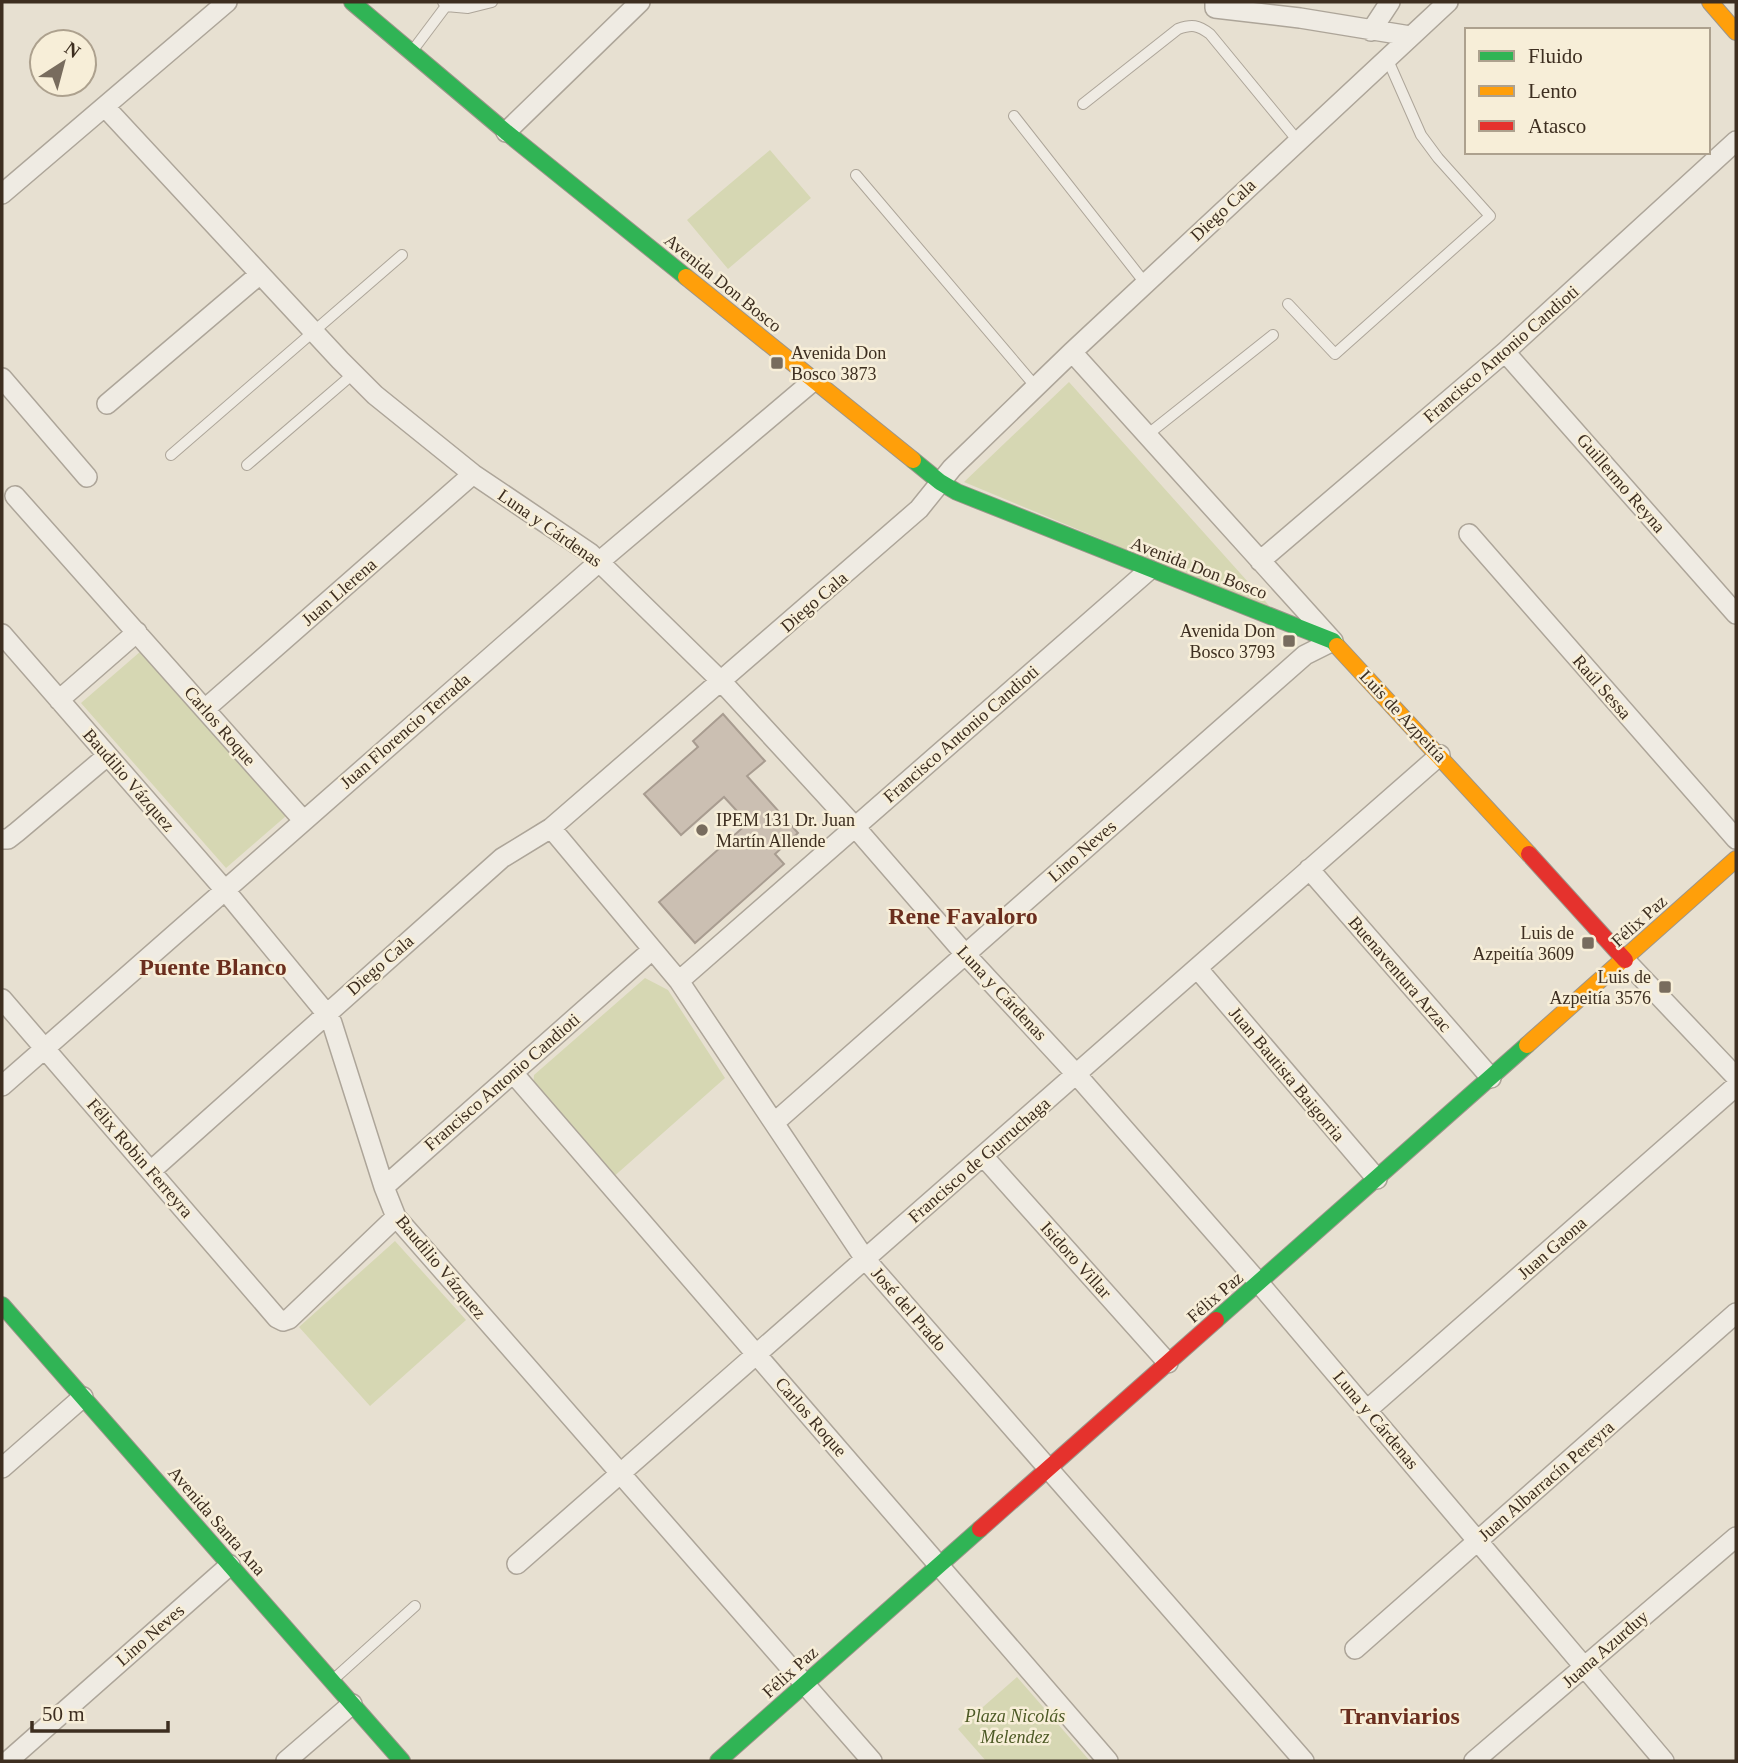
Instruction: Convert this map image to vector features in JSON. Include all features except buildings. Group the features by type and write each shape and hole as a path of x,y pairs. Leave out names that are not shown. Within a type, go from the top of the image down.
{"main road":[{"name":"Avenida Don Bosco","path":"352,2 506,132 940,482 957,492 1149,570 1333,641"},
{"path":"1710,2 1736,32"},
{"name":"Luis de Azpeitía","path":"1333,641 1625,960"},
{"name":"Félix Paz","path":"718,1761 1736,859"},
{"name":"Avenida Santa Ana","path":"2,1305 402,1761"}],"street":[{"path":"506,132 640,2"},
{"path":"1215,2 1215,8 1300,10 1371,31 1410,36"},
{"path":"1371,31 1390,2"},
{"name":"Diego Cala","path":"152,1170 502,858 551,828 919,509 940,482 1072,352 1448,2"},
{"path":"2,194 105,107 219,4"},
{"name":"Luna y Cárdenas","path":"105,107 354,374 395,412 473,474 578,543 600,561 722,682 1076,1074 1259,1283 1664,1761"},
{"name":"Francisco Antonio Candioti","path":"1261,561 1505,352 1736,141"},
{"path":"107,404 260,274"},
{"name":"Luis de Azpeitía","path":"1072,352 1333,641"},
{"name":"Guillermo Reyna","path":"1505,352 1736,614"},
{"path":"2,378 87,477"},
{"name":"Juan Florencio Terrada","path":"2,1086 600,561 813,380"},
{"name":"Juan Llerena","path":"205,709 473,474"},
{"name":"Carlos Roque","path":"15,496 303,820"},
{"name":"Raúl Sessa","path":"1468,534 1736,839"},
{"name":"Francisco Antonio Candioti","path":"680,981 1149,570"},
{"path":"60,700 137,632"},
{"name":"Baudilio Vázquez","path":"2,634 224,889 326,1013 332,1023 396,1217 872,1761"},
{"name":"Lino Neves","path":"774,1123 1306,655 1333,641"},
{"path":"10,835 107,755"},
{"name":"Francisco de Gurruchaga","path":"517,1564 1440,755"},
{"name":"José del Prado","path":"551,828 680,981 865,1259 1304,1761"},
{"name":"Buenaventura Arzac","path":"1309,869 1491,1078"},
{"name":"Francisco Antonio Candioti","path":"384,1187 652,950"},
{"name":"Luis de Azpeitía","path":"1625,960 1736,1077"},
{"name":"Juan Bautista Baigorria","path":"1197,968 1377,1179"},
{"name":"Félix Robin Ferreyra","path":"2,999 277,1318 283,1321 289,1319 396,1217"},
{"name":"Carlos Roque","path":"513,1073 1108,1761"},
{"name":"Juan Gaona","path":"1367,1410 1736,1086"},
{"name":"Isidoro Villar","path":"983,1156 1168,1363"},
{"name":"Juan Albarracín Pereyra","path":"1355,1649 1736,1313"},
{"path":"2,1468 83,1398"},
{"name":"Juana Azurduy","path":"1474,1761 1736,1537"},
{"name":"Lino Neves","path":"8,1761 230,1565"},
{"path":"286,1761 352,1704"}],"lane":[{"path":"411,52 444,4 467,8 492,2"},
{"path":"1083,104 1178,29 1190,24 1210,34 1298,141"},
{"path":"1288,304 1335,354 1490,216 1421,135 1387,58"},
{"path":"1014,116 1145,284"},
{"path":"856,175 1036,387"},
{"path":"171,455 402,255"},
{"path":"1147,435 1273,335"},
{"path":"247,465 354,374"},
{"path":"332,1681 415,1606"}],"green space":[{"path":"770,150 811,198 728,269 687,220"},
{"path":"1069,382 1274,611 964,482"},
{"path":"141,651 286,816 226,868 81,703"},
{"path":"645,978 668,990 725,1078 611,1179 533,1088 534,1075"},
{"path":"395,1241 466,1320 370,1406 299,1327"},
{"name":"Plaza Nicolás Melendez","path":"1017,1677 1090,1761 986,1761 958,1729"}],"traffic: fast":[{"path":"352,2 506,132 686,277"},
{"path":"913,460 957,492 1333,641 1337,646"},
{"path":"1216,1320 1527,1045"},
{"path":"2,1305 402,1761"},
{"path":"718,1761 980,1529"}],"traffic: slow":[{"path":"1710,2 1736,32"},
{"path":"686,277 913,460"},
{"path":"1337,646 1529,854"},
{"path":"1527,1045 1736,859"}],"traffic: jam":[{"path":"1529,854 1625,960"},
{"path":"980,1529 1216,1320"}],"place":[{"name":"Avenida Don Bosco 3873","path":"777,363"},
{"name":"Avenida Don Bosco 3793","path":"1289,641"},
{"name":"IPEM 131 Dr. Juan Martín Allende","path":"702,830"},
{"name":"Luis de Azpeitía 3609","path":"1588,943"},
{"name":"Luis de Azpeitía 3576","path":"1665,987"}],"district":[{"name":"Rene Favaloro","path":"963,916"},
{"name":"Puente Blanco","path":"213,967"},
{"name":"Tranviarios","path":"1400,1716"}]}
